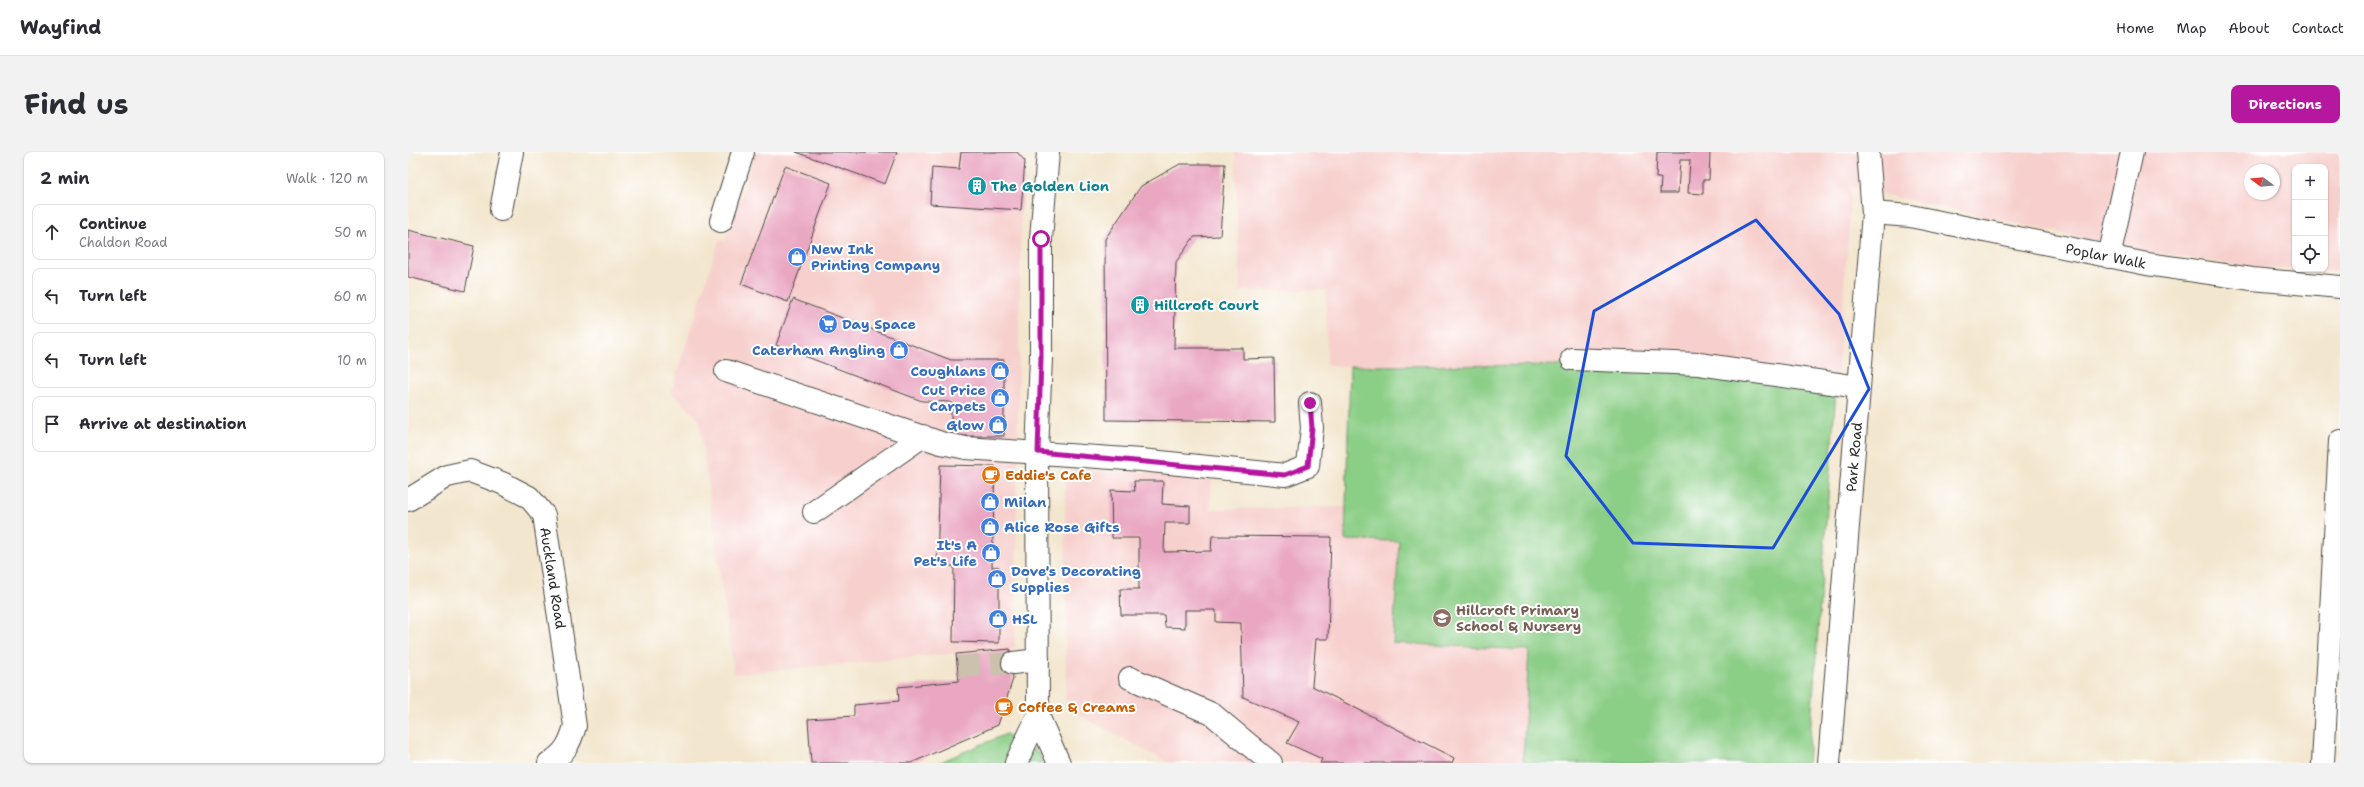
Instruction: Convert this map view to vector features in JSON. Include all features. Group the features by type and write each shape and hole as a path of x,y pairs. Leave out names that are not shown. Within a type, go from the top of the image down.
{"street":[{"path":"501,210 512,152"},
{"path":"721,221 743,152"},
{"path":"1048,152 1041,239 1041,358 1038,452 1038,716 1059,763"},
{"name":"Park Road","path":"1829,763 1873,213 1868,152"},
{"path":"2109,257 2132,152"},
{"name":"Poplar Walk","path":"1873,213 1910,216 2109,257 2252,279 2340,287"},
{"path":"1572,359 1699,364 1859,387"},
{"path":"726,371 923,436 966,448 1038,452 1285,475 1308,466 1312,428 1310,403"},
{"path":"814,512 923,436"},
{"path":"2323,763 2340,440"},
{"name":"Auckland Road","path":"408,500 447,476 470,471 502,483 529,497 544,515 575,726 570,744 557,758 549,763"},
{"path":"1013,663 1038,660"},
{"path":"1130,678 1212,714 1271,763"},
{"path":"1016,763 1038,716"}],"highlighted area":[{"path":"1756,220 1839,314 1869,389 1773,548 1633,543 1566,456 1594,311"}],"shaded area":[{"path":"756,152 1017,152 1025,161 1021,210 1015,648 734,674 699,419 671,392 719,240 725,242"},
{"name":"Hillcroft Primary School & Nursery","path":"1235,152 2340,152 2340,272 2328,271 2328,164 2292,164 2292,269 2249,267 2147,252 1850,187 1850,211 1808,763 1169,763 1066,708 1065,470 1212,475 1210,509 1345,507 1350,366 1327,366 1326,290 1240,291"}],"green space":[{"name":"Hillcroft Primary School & Nursery","path":"1593,365 1837,377 1808,763 1525,763 1523,759 1529,650 1393,643 1399,541 1345,540 1350,366"},
{"path":"1006,734 1039,753 1043,763 938,763"}],"building":[{"path":"796,152 897,152 885,184"},
{"name":"The Golden Lion","path":"961,152 1017,152 1025,161 1021,210 930,204 932,167 959,169"},
{"path":"1657,152 1710,152 1709,180 1703,180 1703,194 1688,193 1690,160 1680,160 1678,193 1660,193 1661,178 1656,178"},
{"name":"Hillcroft Court","path":"1180,164 1225,164 1220,236 1194,237 1176,262 1174,348 1243,348 1243,359 1274,358 1275,422 1106,420 1105,239 1141,186"},
{"path":"785,166 831,183 788,302 741,284"},
{"path":"408,230 474,246 465,291 408,277"},
{"path":"793,299 951,360 1004,360 1004,436 951,436 951,402 922,401 776,345"},
{"path":"940,465 995,466 992,567 999,567 999,643 953,642 954,566 937,566"},
{"path":"1134,481 1163,481 1162,504 1190,506 1190,523 1165,523 1164,552 1211,551 1212,536 1331,537 1328,639 1316,639 1312,686 1454,758 1452,763 1320,763 1322,759 1287,743 1299,722 1243,697 1241,623 1216,622 1216,610 1185,610 1185,628 1165,627 1164,615 1121,615 1120,589 1139,589 1139,538 1112,538 1111,490 1135,491"},
{"path":"1010,649 1013,679 998,725 911,763 811,763 808,719 854,716 854,705 899,701 898,687 959,681 956,654"}],"tunnel":[{"path":"958,667 1013,663"}],"place":[{"name":"The Golden Lion","path":"977,186"},
{"name":"New Ink Printing Company","path":"797,257"},
{"name":"Hillcroft Court","path":"1140,305"},
{"name":"Day Space","path":"828,324"},
{"name":"Caterham Angling","path":"899,350"},
{"name":"Coughlans","path":"1000,371"},
{"name":"Cut Price Carpets","path":"1000,398"},
{"name":"Glow","path":"998,425"},
{"name":"Eddie's Cafe","path":"991,475"},
{"name":"Milan","path":"990,502"},
{"name":"Alice Rose Gifts","path":"990,527"},
{"name":"It's A Pet's Life","path":"991,553"},
{"name":"Dove's Decorating Supplies","path":"997,579"},
{"name":"Hillcroft Primary School & Nursery","path":"1442,618"},
{"name":"HSL","path":"998,619"},
{"name":"Coffee & Creams","path":"1004,707"}],"route":[{"path":"1041,239 1041,358 1038,452 1141,460 1285,475 1308,466 1312,428 1310,403"}]}
